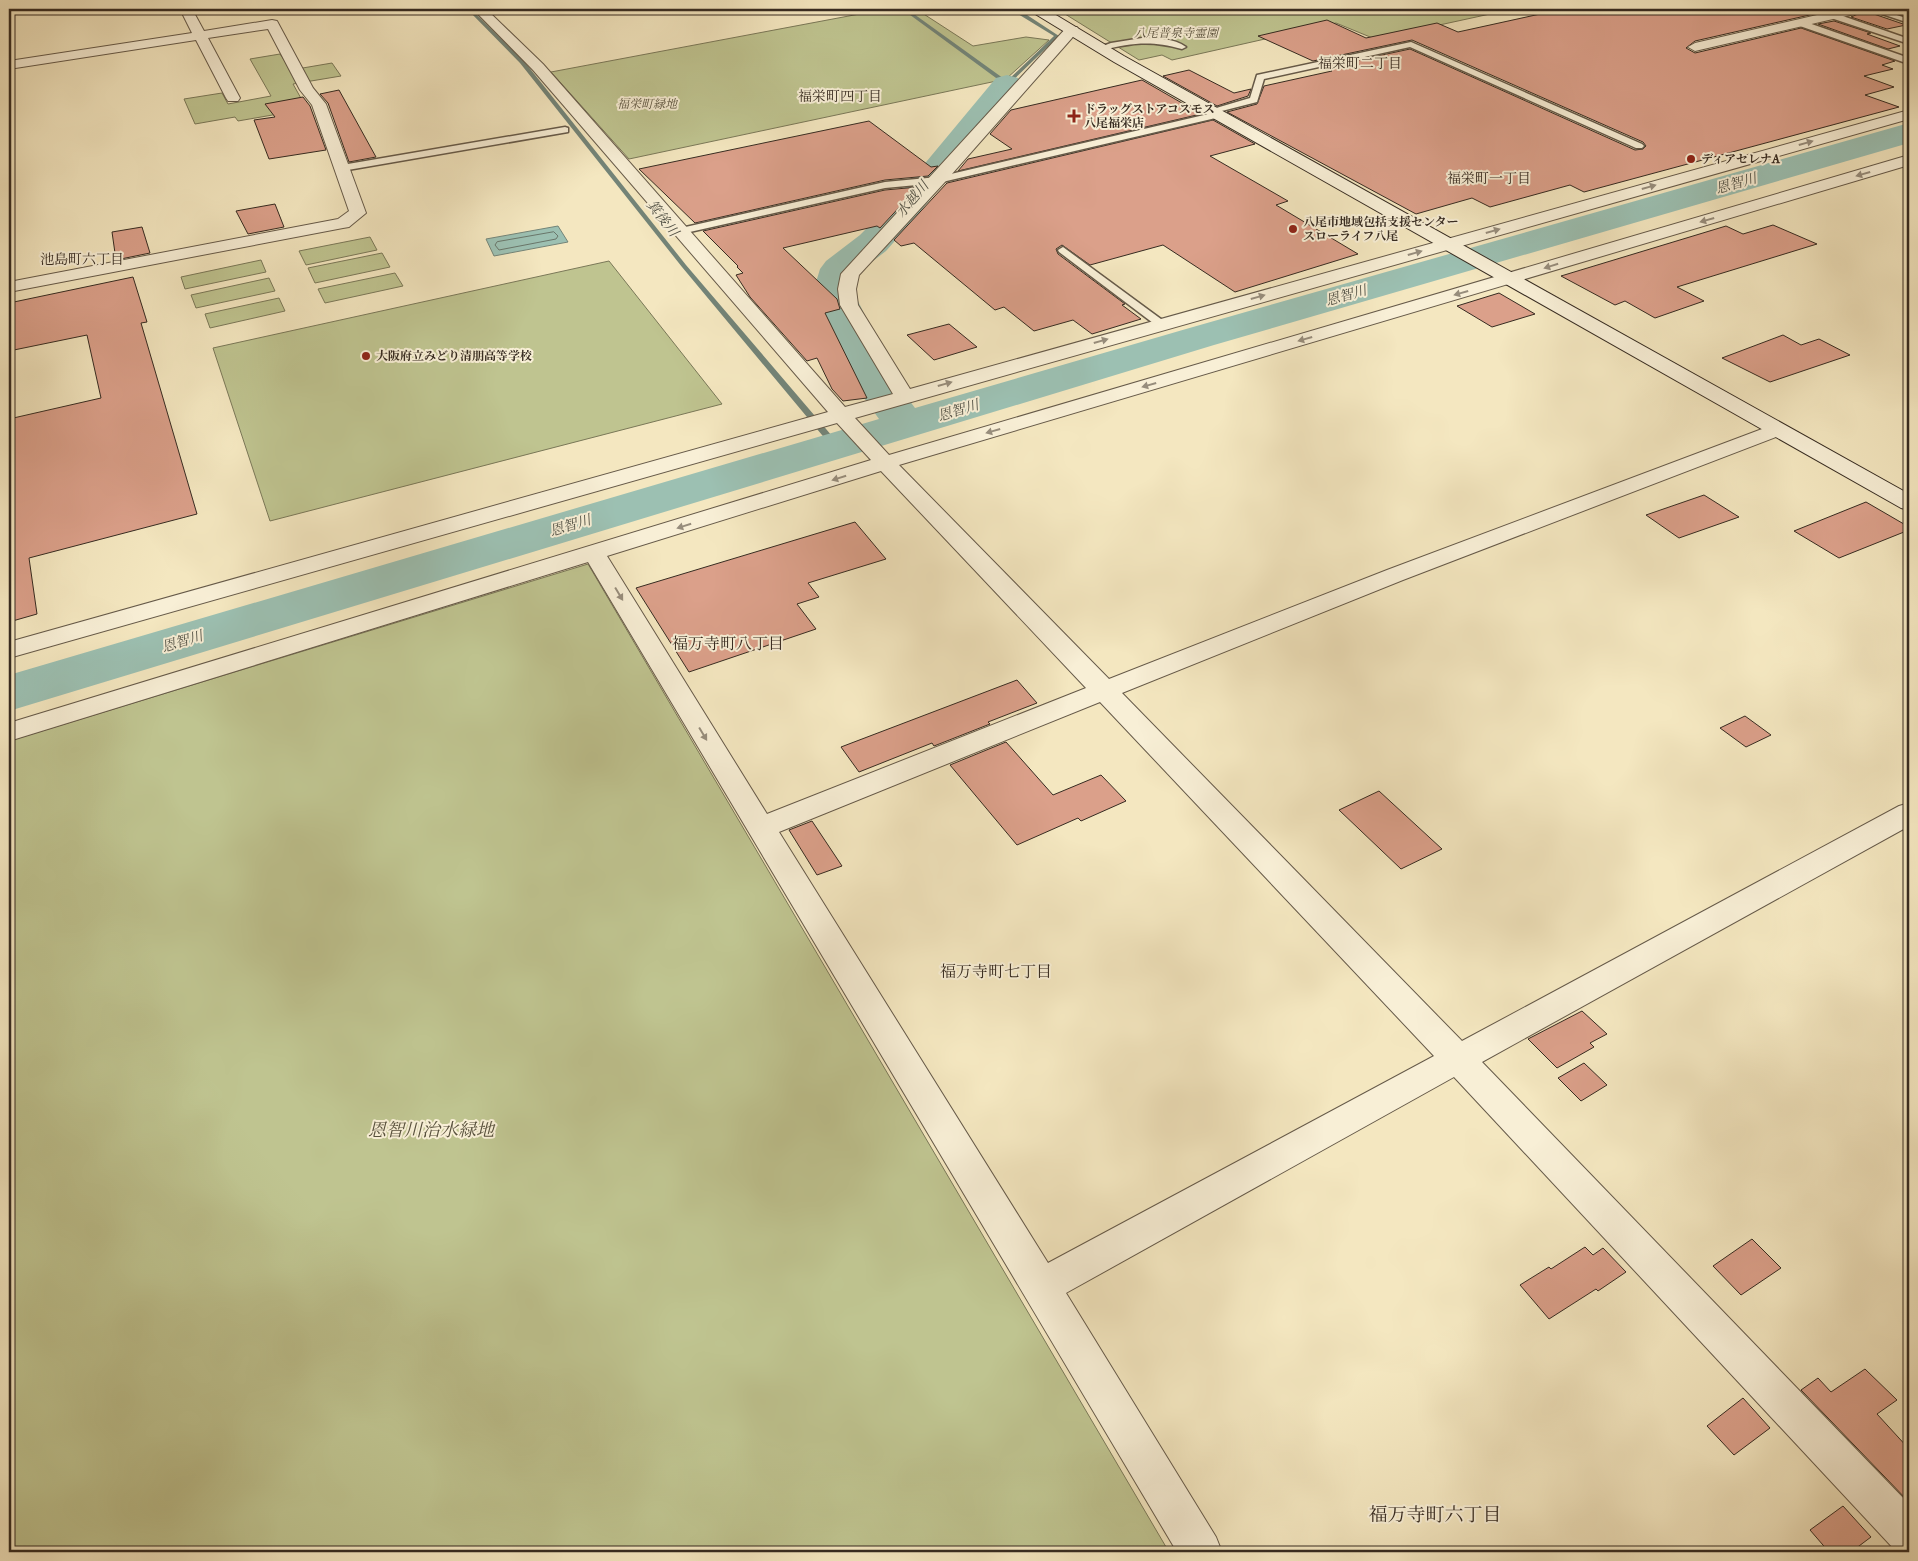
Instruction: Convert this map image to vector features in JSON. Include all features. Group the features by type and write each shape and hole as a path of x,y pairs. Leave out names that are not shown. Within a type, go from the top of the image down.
{"street":[{"path":"186,9 233,98"},
{"path":"480,9 538,67 884,462 1459,1060 1909,1534"},
{"path":"1037,9 1101,48 1450,247 1909,503"},
{"path":"1695,47 1859,9"},
{"path":"9,64 272,24 307,90 319,104 358,213 343,223 9,287"},
{"path":"901,397 849,305 847,289 850,274 1072,30"},
{"path":"9,650 784,430 844,418 874,405 901,397 1161,324 1450,247 1909,114"},
{"path":"9,732 884,462 1909,160"},
{"path":"760,828 1395,575 1777,430"},
{"path":"594,553 760,828 1042,1286 1201,1552"},
{"path":"1042,1286 1909,813"}],"lane":[{"path":"1871,9 1909,21"},
{"path":"1831,16 1909,42"},
{"path":"1800,23 1906,60"},
{"path":"1101,48 1127,42 1156,41 1171,42 1182,47"},
{"path":"681,231 876,187 910,181 936,180 1214,113 1254,100 1260,77 1411,44 1638,146"},
{"path":"342,168 565,130"},
{"path":"1063,250 1161,324"}],"green space":[{"name":"福栄町緑地","path":"886,9 916,9 973,46 1026,37 1049,40 1006,79 629,159 551,72"},
{"name":"八尾普泉寺霊園","path":"1057,9 1513,9 1375,39 1336,23 1172,60 1162,55 1139,60"},
{"path":"280,54 291,70 332,63 341,76 293,84 307,109 238,121 235,117 195,124 184,99 222,93 228,104 271,96 250,59"},
{"path":"370,237 377,250 306,265 299,251"},
{"path":"382,253 390,267 315,283 308,268"},
{"path":"261,260 266,272 185,289 181,277"},
{"path":"609,261 722,404 270,521 213,348"},
{"path":"395,273 403,286 325,303 318,289"},
{"path":"269,278 275,291 196,308 191,295"},
{"path":"279,298 285,311 210,328 205,314"},
{"name":"恩智川治水緑地","path":"588,564 1169,1552 9,1552 9,741"}],"water":[{"path":"558,226 568,242 494,256 486,239"}],"building":[{"path":"1563,9 1836,9 1695,41 1686,48 1695,53 1801,28 1895,61 1882,65 1893,69 1864,76 1894,87 1865,95 1899,107 1584,192 1570,185 1490,207 1472,198 1416,214 1227,112 1257,104 1264,86 1332,71 1326,67 1410,49 1635,150 1643,149 1646,146 1643,142 1412,40 1313,61 1258,36 1327,20 1366,38 1437,23 1458,32"},
{"path":"1865,11 1906,25 1887,29 1851,17"},
{"path":"1834,21 1871,33 1867,34 1900,46 1888,49 1818,24"},
{"path":"1189,70 1234,93 1251,89 1248,96 1217,106 1163,76"},
{"path":"1142,80 1201,114 958,171 968,159 1012,149 990,134 1011,110"},
{"path":"339,90 376,157 349,162 328,103 320,94"},
{"path":"303,97 310,106 326,150 269,159 254,120 275,117 265,104"},
{"path":"1213,120 1255,144 1210,156 1288,201 1276,205 1358,254 1235,292 1163,245 1090,265 1062,245 1056,249 1058,254 1125,304 1122,305 1141,319 1092,334 1073,320 1034,331 1004,307 995,310 914,243 901,246 894,240 947,183"},
{"path":"869,121 931,167 938,166 928,176 885,180 695,223 639,169"},
{"path":"918,187 880,228 877,226 783,248 837,299 840,309 825,313 867,398 843,401 832,389 817,358 807,361 750,297 736,275 743,273 738,266 703,231 885,190"},
{"path":"275,204 284,227 248,234 236,211"},
{"path":"1773,225 1817,244 1677,287 1704,301 1655,318 1625,301 1615,305 1561,276 1726,226 1743,234"},
{"path":"142,227 150,253 116,260 112,232"},
{"path":"133,277 147,322 141,323 197,514 29,558 37,614 9,622 9,419 101,398 87,335 9,351 9,303"},
{"path":"1499,293 1535,314 1492,327 1457,306"},
{"path":"949,324 977,347 934,360 907,335"},
{"path":"1783,335 1801,345 1819,339 1850,355 1770,382 1722,358"},
{"path":"1704,495 1739,517 1679,538 1646,515"},
{"path":"1866,502 1909,527 1909,530 1839,558 1794,531"},
{"path":"855,522 886,559 808,583 819,597 797,604 816,629 689,672 636,588"},
{"path":"1017,680 1037,703 934,746 932,743 859,772 841,747"},
{"path":"1745,716 1771,735 1746,747 1720,728"},
{"path":"1006,742 1053,795 1101,775 1126,801 1081,821 1078,818 1017,845 950,765"},
{"path":"1379,791 1442,849 1401,869 1339,810"},
{"path":"812,821 842,866 817,875 789,830"},
{"path":"1582,1011 1607,1034 1590,1043 1594,1047 1557,1068 1528,1039"},
{"path":"1584,1063 1607,1085 1581,1101 1558,1078"},
{"path":"1752,1239 1781,1268 1741,1295 1713,1266"},
{"path":"1585,1247 1593,1255 1603,1248 1626,1272 1598,1291 1596,1289 1549,1319 1520,1285 1549,1267 1551,1269"},
{"path":"1865,1369 1897,1400 1877,1414 1909,1449 1909,1502 1801,1390 1818,1378 1831,1392"},
{"path":"1743,1398 1770,1428 1734,1455 1707,1426"},
{"path":"1843,1506 1871,1537 1851,1552 1829,1552 1810,1530"}],"waterway":[{"name":"箕後川","path":"469,9 522,62 684,266 835,445"},
{"name":"水越川","path":"904,9 1007,84 1057,36 1020,13 1033,10"},
{"name":"水越川","path":"905,424 883,395 833,289 839,269 873,243 904,210 1007,84"},
{"name":"恩智川","path":"9,693 1200,337 1909,133"}],"place":[{"name":"ドラッグストアコスモス 八尾福栄店","path":"1074,116"},
{"name":"ディアセレナA","path":"1691,159"},
{"name":"八尾市地域包括支援センター スローライフ八尾","path":"1293,229"},
{"name":"大阪府立みどり清朋高等学校","path":"366,356"}],"district":[{"name":"福栄町二丁目","path":"1360,63"},
{"name":"福栄町四丁目","path":"840,96"},
{"name":"福栄町一丁目","path":"1489,178"},
{"name":"池島町六丁目","path":"82,259"},
{"name":"福万寺町八丁目","path":"728,643"},
{"name":"福万寺町七丁目","path":"996,971"},
{"name":"福万寺町六丁目","path":"1435,1514"}]}
